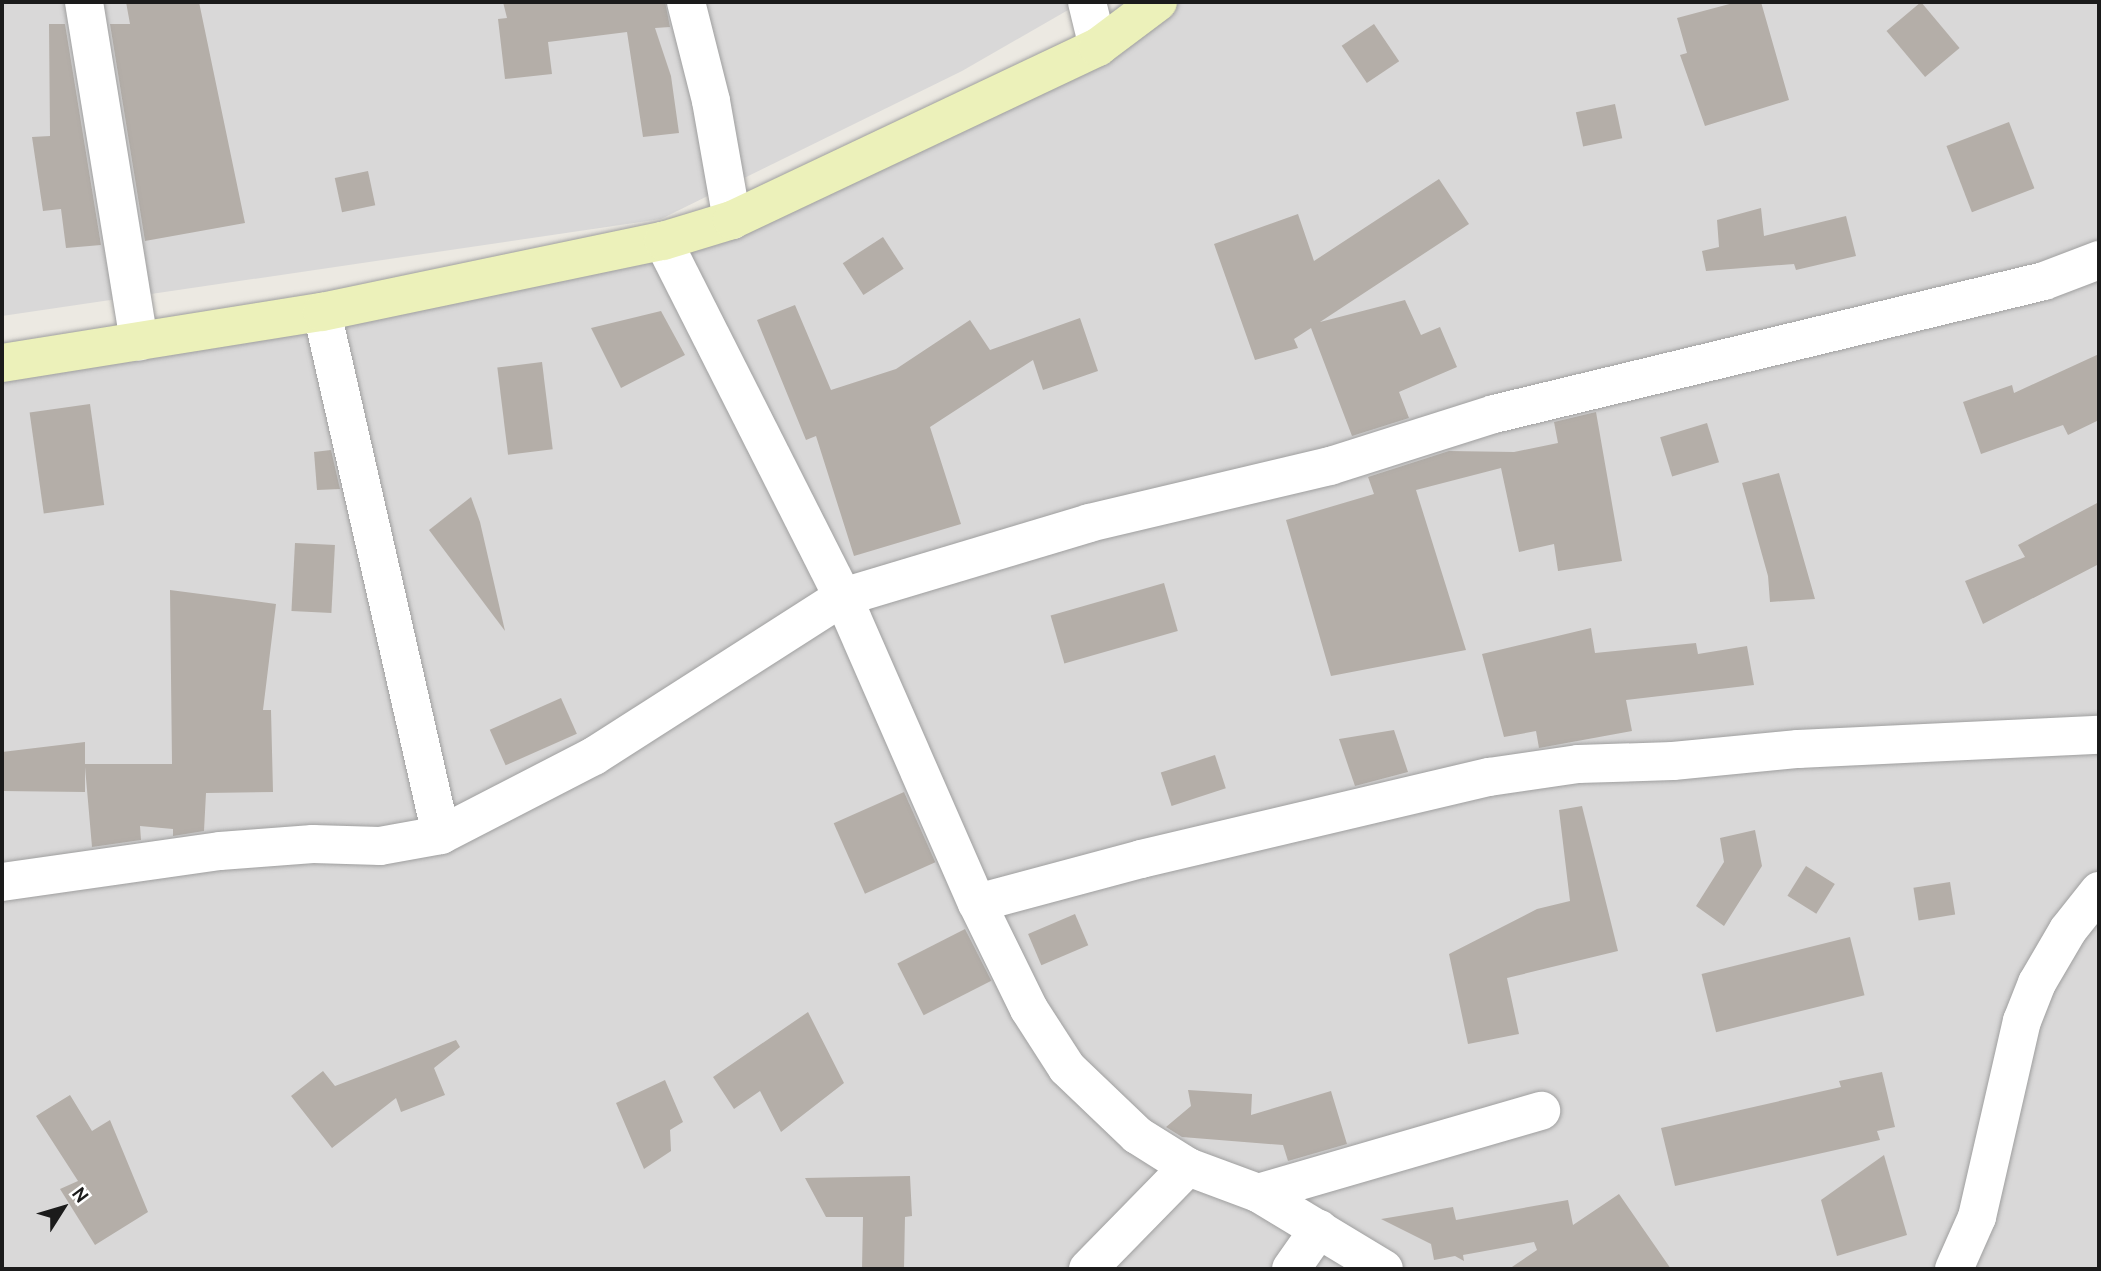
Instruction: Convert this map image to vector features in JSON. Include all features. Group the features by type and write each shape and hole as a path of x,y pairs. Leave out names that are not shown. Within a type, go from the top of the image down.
{"street":[{"path":"84,2 139,342"},
{"path":"686,2 711,102 732,220"},
{"path":"1087,2 1098,47"},
{"path":"2,363 322,312 663,241 732,220 1098,47 1158,2"},
{"path":"663,241 843,597 977,903 1029,1009 1068,1068 1138,1135 1188,1167 1258,1193 1384,1269"},
{"path":"2,882 220,851 313,844 380,846 441,835 594,755 843,597 1089,523 1330,466 1494,414 2044,281 2099,260"},
{"path":"322,312 441,835"},
{"path":"977,903 1141,859 1489,777 1578,764 1673,761 1798,748 2099,735"},
{"path":"1954,1269 1977,1217 2022,1021 2037,983 2068,930 2099,891"},
{"path":"1258,1193 1541,1111"},
{"path":"1088,1269 1188,1167"},
{"path":"1291,1269 1319,1229"}],"shaded area":[{"path":"2,2 1082,2 962,71 661,219 2,316"},
{"path":"1154,2 2099,2 2099,1269 2,1269 2,372 705,244"}],"building":[{"path":"126,2 199,2 245,223 145,241 110,24 130,24"},
{"path":"503,2 665,2 670,27 655,28 671,76 679,133 643,137 627,32 548,42 552,74 505,79 498,19 507,18"},
{"path":"1737,2 1761,2 1789,100 1705,126 1680,55 1687,53 1677,18"},
{"path":"1921,2 1960,48 1925,77 1887,31"},
{"path":"49,24 65,24 101,245 66,248 61,209 43,211 32,137 50,136"},
{"path":"1374,24 1399,61 1367,83 1342,46"},
{"path":"1615,104 1622,138 1583,147 1576,112"},
{"path":"2009,122 2034,188 1972,212 1946,146"},
{"path":"368,171 375,205 342,212 335,178"},
{"path":"1439,179 1469,224 1320,322 1405,300 1421,335 1440,327 1457,367 1399,392 1409,418 1352,436 1311,328 1294,339 1298,348 1255,360 1214,244 1298,214 1314,261"},
{"path":"1761,208 1764,236 1846,216 1856,256 1796,270 1794,264 1706,271 1702,251 1719,247 1717,220"},
{"path":"883,237 904,269 863,295 843,263"},
{"path":"795,305 831,390 896,369 970,320 990,350 1080,318 1098,371 1043,390 1033,360 930,427 961,524 854,556 816,436 806,440 757,320"},
{"path":"661,311 685,355 621,388 591,328"},
{"path":"2099,354 2099,420 2068,435 2063,425 1981,454 1963,402 2012,385 2014,393"},
{"path":"542,362 553,449 508,455 497,367"},
{"path":"90,404 104,505 44,513 30,412"},
{"path":"1596,412 1622,561 1558,571 1554,544 1519,552 1501,468 1416,490 1466,650 1331,676 1286,520 1374,494 1368,477 1449,451 1514,452 1558,443 1554,422"},
{"path":"1707,423 1719,462 1672,477 1660,437"},
{"path":"331,450 340,489 317,490 314,452"},
{"path":"1779,473 1815,599 1770,602 1768,576 1742,483"},
{"path":"471,497 480,522 505,631 429,530"},
{"path":"2099,502 2099,564 1983,624 1965,581 2025,557 2018,545"},
{"path":"295,543 335,545 331,613 291,611"},
{"path":"1164,583 1178,631 1064,664 1051,616"},
{"path":"170,590 276,604 263,710 271,710 273,792 206,793 204,831 173,836 173,829 140,826 141,840 92,847 85,767 85,792 2,791 2,752 85,742 85,764 172,764"},
{"path":"1591,628 1595,653 1696,643 1698,654 1747,646 1754,685 1626,700 1632,731 1539,748 1536,731 1504,737 1482,654"},
{"path":"561,698 577,734 506,765 490,730"},
{"path":"1394,730 1408,772 1355,786 1339,739"},
{"path":"1215,755 1226,788 1172,806 1161,773"},
{"path":"904,792 935,862 865,894 834,823"},
{"path":"1582,806 1618,951 1507,978 1519,1034 1468,1044 1449,954 1537,909 1570,901 1559,810"},
{"path":"1755,830 1762,866 1724,926 1696,906 1724,862 1720,838"},
{"path":"1806,866 1835,884 1816,914 1787,896"},
{"path":"1950,882 1955,915 1919,920 1913,888"},
{"path":"1075,914 1088,945 1041,965 1028,934"},
{"path":"965,929 991,981 924,1015 897,964"},
{"path":"1850,937 1865,995 1716,1032 1702,974"},
{"path":"808,1012 844,1083 781,1132 760,1091 734,1109 713,1077"},
{"path":"456,1040 460,1047 434,1068 445,1095 401,1112 396,1098 332,1148 291,1096 323,1071 335,1086"},
{"path":"1882,1072 1895,1127 1877,1131 1880,1140 1675,1186 1661,1128 1841,1087 1839,1081"},
{"path":"665,1080 683,1122 670,1130 671,1151 644,1169 616,1103"},
{"path":"1188,1090 1252,1094 1251,1115 1331,1091 1347,1144 1288,1161 1283,1145 1182,1137 1166,1127 1191,1106"},
{"path":"70,1095 92,1131 110,1120 148,1212 95,1245 60,1189 78,1181 36,1116"},
{"path":"1884,1155 1907,1235 1837,1256 1821,1200"},
{"path":"910,1176 912,1216 905,1217 904,1269 862,1269 863,1217 826,1217 805,1178"},
{"path":"1619,1194 1671,1269 1509,1269 1537,1250 1534,1242 1463,1255 1464,1261 1455,1256 1434,1260 1431,1244 1381,1219 1453,1207 1456,1220 1568,1200 1573,1225"}]}
